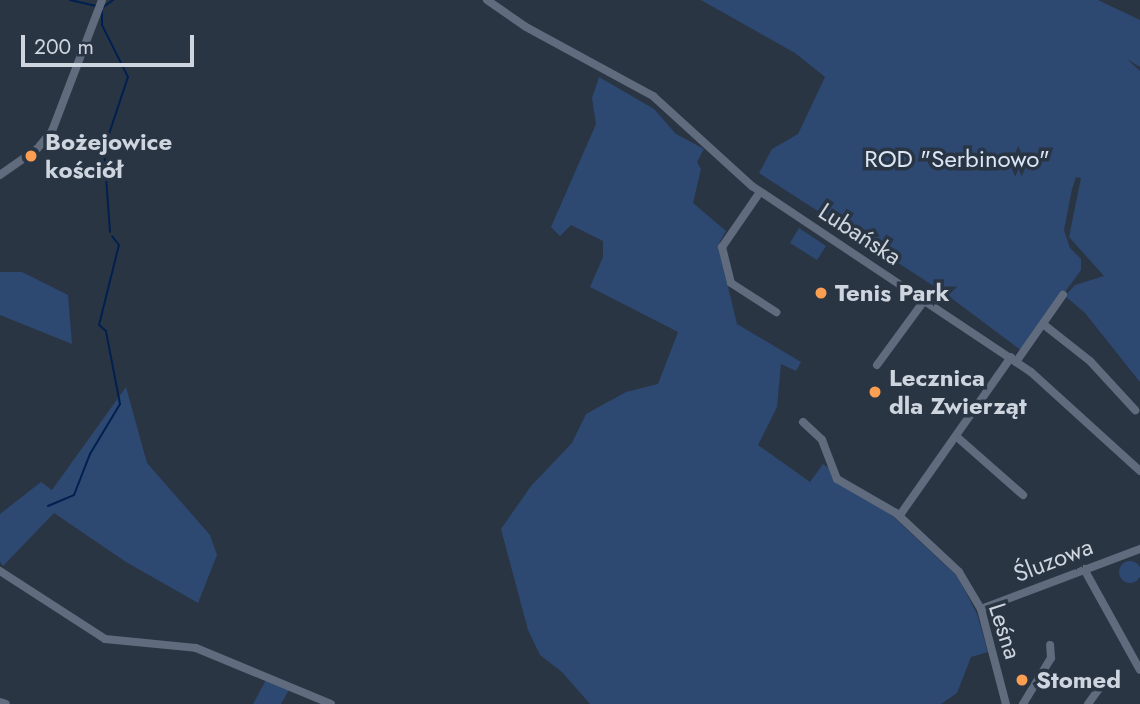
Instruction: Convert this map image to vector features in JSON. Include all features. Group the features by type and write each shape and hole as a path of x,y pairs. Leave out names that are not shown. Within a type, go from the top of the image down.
{"street":[{"path":"0,175 37,149 52,131 102,0"},
{"name":"Lubańska","path":"487,0 526,27 653,96 756,189 926,298 1013,359 1140,471"},
{"path":"756,189 722,247 731,283 776,312"},
{"path":"900,515 1063,295"},
{"path":"877,365 926,298"},
{"path":"1043,324 1090,361 1135,410"},
{"name":"Leśna","path":"803,422 822,440 837,479 900,515 959,572 981,609 1006,704"},
{"path":"957,437 1023,495"},
{"name":"Śluzowa","path":"981,609 1140,550"},
{"path":"1084,569 1140,670"},
{"path":"0,571 105,639 196,648 331,704"},
{"path":"1023,704 1051,659 1050,645"},
{"path":"1088,704 1103,682"},
{"path":"0,702 6,704"}],"green space":[{"name":"ROD \"Serbinowo\"","path":"701,0 1098,0 1140,20 1140,67 1127,59 1140,71 1140,382 1085,313 1065,296 1075,285 1104,276 1069,237 1081,178 1076,177 1072,189 1064,230 1070,248 1081,259 1081,270 1022,351 943,292 759,173 772,149 798,134 825,77 795,53"},
{"path":"599,77 654,109 676,134 704,149 697,162 701,169 693,203 726,231 718,245 737,324 801,362 796,371 781,364 777,407 758,445 810,482 823,464 884,508 958,577 977,614 988,652 971,657 957,693 941,704 590,704 562,672 540,655 528,630 501,529 531,486 572,443 586,414 626,392 658,384 678,332 590,287 603,257 603,241 571,225 560,236 551,227 596,124 592,98"},
{"path":"799,228 826,246 817,260 790,243"},
{"path":"0,272 22,272 68,295 72,344 0,315"},
{"path":"126,387 147,463 210,535 217,555 198,603 126,562 54,513 3,566 0,562 0,514 41,482 52,490"},
{"path":"1130,561 1138,564 1141,572 1138,580 1130,583 1122,580 1119,572 1122,564"},
{"path":"266,680 289,690 281,704 253,704"}],"waterway":[{"path":"70,0 95,6"},
{"path":"110,232 104,149 128,77 102,25 102,8 113,0"},
{"path":"48,506 74,495 90,454 120,404 106,331 99,325 119,245 112,236"}],"place":[{"name":"Bożejowice kościół","path":"31,156"},
{"name":"Tenis Park","path":"821,293"},
{"name":"Lecznica dla Zwierząt","path":"875,392"},
{"name":"Stomed","path":"1022,680"}]}
